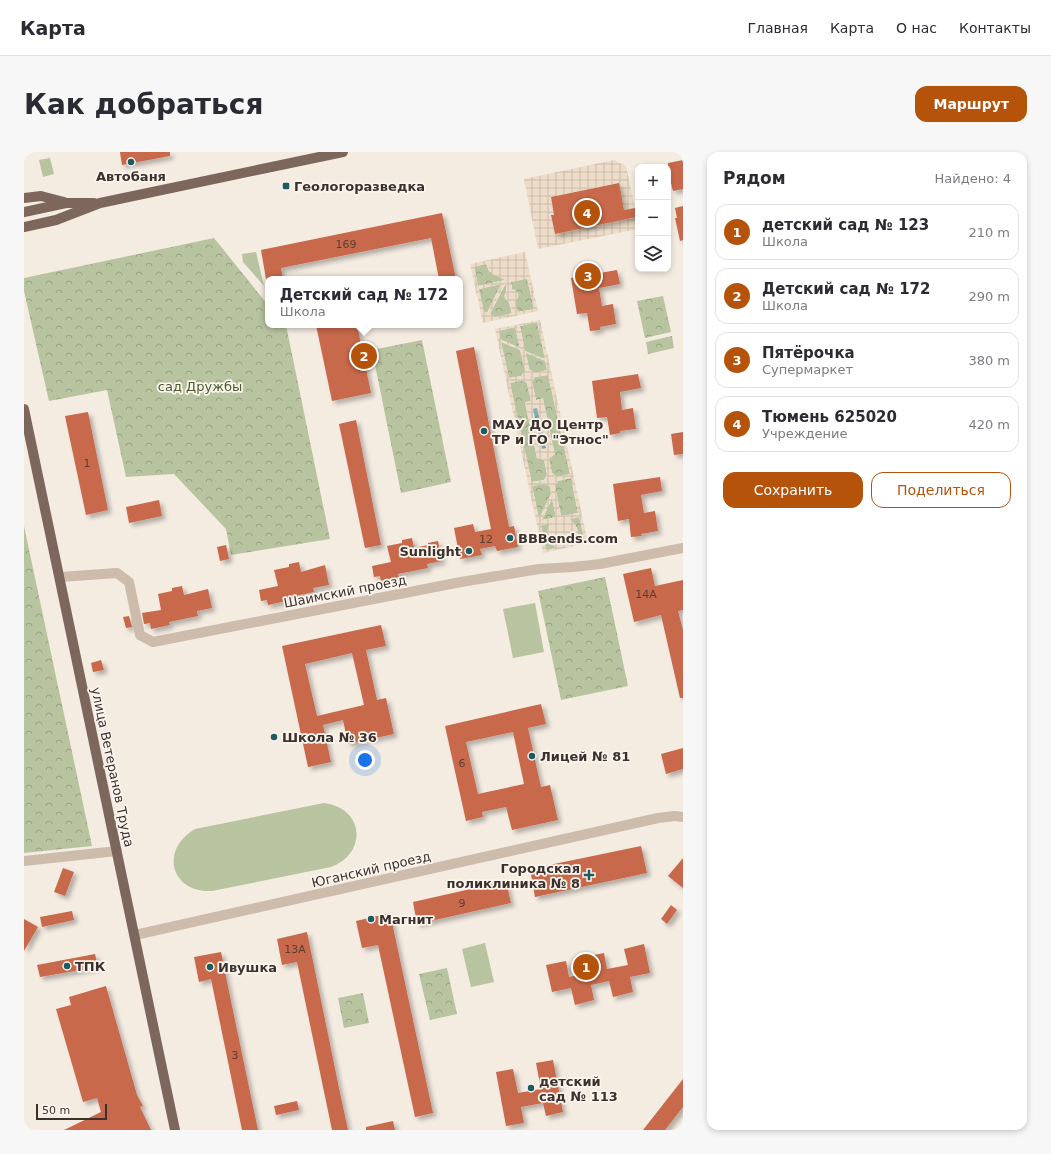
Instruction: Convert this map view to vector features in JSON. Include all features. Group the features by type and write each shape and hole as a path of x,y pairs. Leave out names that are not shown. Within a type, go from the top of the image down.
{"main road":[{"path":"24,227 56,220 100,203 344,152"},
{"path":"24,198 41,196 66,203"},
{"path":"24,212 66,203 100,203"},
{"name":"улица Ветеранов Труда","path":"24,409 175,1130"}],"street":[{"name":"Шаимский проезд","path":"60,578 117,572 129,582 140,635 153,642 232,628 461,582 539,569 600,564 683,548"},
{"name":"Юганский проезд","path":"135,936 658,818 675,816 683,817"},
{"path":"24,861 117,851"}],"green space":[{"path":"50,158 54,174 43,177 39,160"},
{"name":"сад Дружбы","path":"214,238 265,301 265,328 287,328 330,539 231,555 226,529 174,474 126,477 107,390 49,401 24,291 24,278"},
{"path":"256,252 264,286 243,262 242,254"},
{"path":"486,264 489,271 505,280 478,286 474,266"},
{"path":"527,278 534,309 517,312 515,301 518,297 518,293 512,289 511,282"},
{"path":"506,283 506,291 512,314 495,317 490,314"},
{"path":"501,284 487,313 483,311 479,289"},
{"path":"663,296 671,332 645,338 637,301"},
{"path":"537,322 545,359 525,351 520,326"},
{"path":"515,327 520,348 500,339 499,331"},
{"path":"672,336 674,348 648,354 646,342"},
{"path":"422,340 451,482 401,493 372,350"},
{"path":"501,342 520,350 525,370 522,376 509,378"},
{"path":"526,353 545,361 547,370 535,373 529,369"},
{"path":"548,375 570,474 557,477 552,473 549,459 543,399 536,400 532,382 535,377"},
{"path":"523,380 527,383 531,401 525,403 537,458 544,460 547,474 544,480 531,482 510,383"},
{"path":"571,478 578,513 561,516 555,486 558,481"},
{"path":"545,483 550,487 551,494 539,519 532,486"},
{"path":"552,498 556,517 542,520"},
{"path":"579,517 585,542 574,544 578,530 575,524 569,519"},
{"path":"551,523 547,534 551,543 557,548 546,550 541,525"},
{"path":"24,526 92,846 24,853"},
{"path":"605,577 628,686 561,700 538,591"},
{"path":"535,603 544,652 513,658 503,609"},
{"path":"324,803 337,807 347,813 354,822 356,832 356,842 351,852 343,860 331,867 212,891 198,890 187,885 179,878 175,869 174,858 177,848 184,838 195,829"},
{"path":"485,943 494,982 471,987 462,949"},
{"path":"447,968 457,1014 430,1020 419,974"},
{"path":"363,993 369,1023 344,1028 338,998"}],"shaded area":[{"path":"614,160 626,166 635,208 624,210 618,183 551,197 554,215 551,216 555,234 635,217 635,230 538,249 524,179"},
{"path":"525,252 538,311 483,323 470,264","holes":["486,264 492,274 505,280 478,286 474,267","527,279 534,309 518,312 515,301 518,298 518,295 516,290 512,289 511,282","505,283 507,290 504,296 506,301 510,302 512,313 495,317 490,314","501,284 487,313 484,311 479,289"]},
{"path":"540,320 588,543 543,553 495,329","holes":["537,322 544,359 525,351 520,326","515,327 520,348 500,339 499,331","501,342 520,350 525,370 521,376 509,378","526,353 545,361 547,370 535,373 529,369","548,375 570,474 557,477 552,473 549,459 555,454 543,398 536,400 532,382 535,377","523,380 527,383 531,401 525,402 537,458 544,460 547,474 544,480 532,482 510,383","537,408 546,448 542,448 534,409","571,478 578,513 561,516 555,486 558,481","545,484 550,487 551,494 539,519 532,486","552,499 556,517 542,520","579,517 585,541 574,544 578,536 578,530 570,519","550,523 547,530 547,536 556,548 546,550 541,526"]}],"water":[{"path":"537,408 546,448 542,449 533,409"}],"building":[{"name":"Автобаня","path":"120,152 170,152 170,156 122,165"},
{"path":"683,160 683,189 673,191 671,183 671,164 668,163"},
{"path":"619,183 624,210 635,208 635,217 555,234 551,215 554,215 551,197"},
{"path":"683,206 683,240 680,241 675,218 677,218 675,208"},
{"path":"442,213 455,276 438,276 431,238 281,268 282,276 265,276 261,250"},
{"path":"617,270 620,284 599,288 602,306 613,304 616,324 600,327 600,330 590,331 587,313 577,314 571,278"},
{"path":"317,328 358,328 371,393 332,401"},
{"path":"474,347 509,527 514,526 518,547 497,551 495,546 480,549 482,555 460,559 454,528 473,524 475,532 491,529 456,351"},
{"path":"638,374 641,388 620,392 622,410 633,408 636,429 620,431 620,433 610,435 607,417 597,418 592,381"},
{"path":"88,412 108,510 86,515 65,416"},
{"path":"356,420 381,545 365,548 339,424"},
{"path":"683,432 683,454 674,455 671,434"},
{"path":"660,477 662,491 641,495 644,513 655,511 658,531 641,534 642,536 631,537 629,519 618,521 613,484"},
{"path":"159,500 162,516 129,523 126,507"},
{"path":"412,538 414,548 438,541 442,561 427,564 428,568 398,574 399,577 381,581 380,576 374,577 372,566 391,562 387,546 402,543 402,540"},
{"path":"226,545 229,559 220,561 217,547"},
{"path":"299,562 301,572 325,565 329,585 313,588 314,592 286,598 286,601 268,605 267,600 261,601 259,590 278,586 274,570 289,567 289,564"},
{"path":"651,568 655,586 683,580 683,610 678,611 683,630 683,698 680,698 661,615 634,622 623,574"},
{"path":"182,586 184,595 208,589 212,608 197,611 198,616 169,622 170,625 151,629 150,623 144,624 142,613 161,610 158,594 172,591 172,588"},
{"path":"129,616 132,627 126,628 123,617"},
{"path":"381,625 386,646 366,650 377,700 386,698 394,734 348,744 343,720 323,725 331,762 308,767 282,646","holes":["352,653 364,705 317,716 305,664"]},
{"path":"101,660 104,670 93,672 91,663"},
{"path":"541,704 546,724 528,728 541,787 550,785 558,820 512,830 506,807 482,812 483,817 466,821 445,726","holes":["513,732 524,784 478,794 466,742"]},
{"path":"683,748 683,769 666,774 661,754"},
{"name":"Городская поликлиника № 8","path":"641,846 647,873 535,897 530,869"},
{"path":"683,858 683,888 668,876"},
{"path":"63,868 74,872 65,896 54,892"},
{"path":"506,881 511,903 417,924 413,902"},
{"path":"671,905 677,910 667,924 661,919"},
{"path":"72,911 74,920 42,927 40,917"},
{"path":"390,913 433,1113 415,1117 378,945 362,948 356,921"},
{"path":"24,919 38,927 24,951"},
{"path":"307,932 348,1130 332,1130 297,962 282,965 277,939"},
{"path":"644,944 650,973 630,977 633,992 613,997 609,981 591,985 594,1000 575,1005 571,988 552,992 546,965 566,961 569,977 588,973 584,957 604,953 607,969 628,965 624,949"},
{"path":"221,952 258,1130 242,1130 211,979 199,982 194,957"},
{"name":"ТПК","path":"95,954 98,967 40,977 37,965"},
{"path":"106,986 137,1095 143,1106 140,1107 151,1130 64,1130 101,1112 97,1098 83,1102 56,1009 71,1005 69,997"},
{"path":"553,1060 563,1112 546,1116 543,1103 521,1107 524,1123 506,1126 496,1072 513,1069 518,1093 541,1089 536,1063"},
{"path":"683,1079 683,1107 665,1130 643,1130"},
{"path":"297,1101 299,1110 276,1115 274,1106"},
{"path":"393,1121 395,1130 366,1130 366,1127"}],"place":[{"name":"Автобаня","path":"131,162"},
{"name":"Геологоразведка","path":"286,186"},
{"name":"Тюмень 625020","path":"587,213"},
{"name":"Пятёрочка","path":"588,276"},
{"name":"Детский сад № 172","path":"364,356"},
{"name":"МАУ ДО Центр ТР и ГО \"Этнос\"","path":"484,431"},
{"name":"BBBends.com","path":"510,538"},
{"name":"Sunlight","path":"469,551"},
{"name":"Школа № 36","path":"274,737"},
{"name":"Лицей № 81","path":"532,756"},
{"name":"Городская поликлиника № 8","path":"589,875"},
{"name":"Магнит","path":"371,919"},
{"name":"ТПК","path":"67,966"},
{"name":"Ивушка","path":"210,967"},
{"name":"детский сад № 123","path":"586,967"},
{"name":"детский сад № 113","path":"531,1088"}]}
